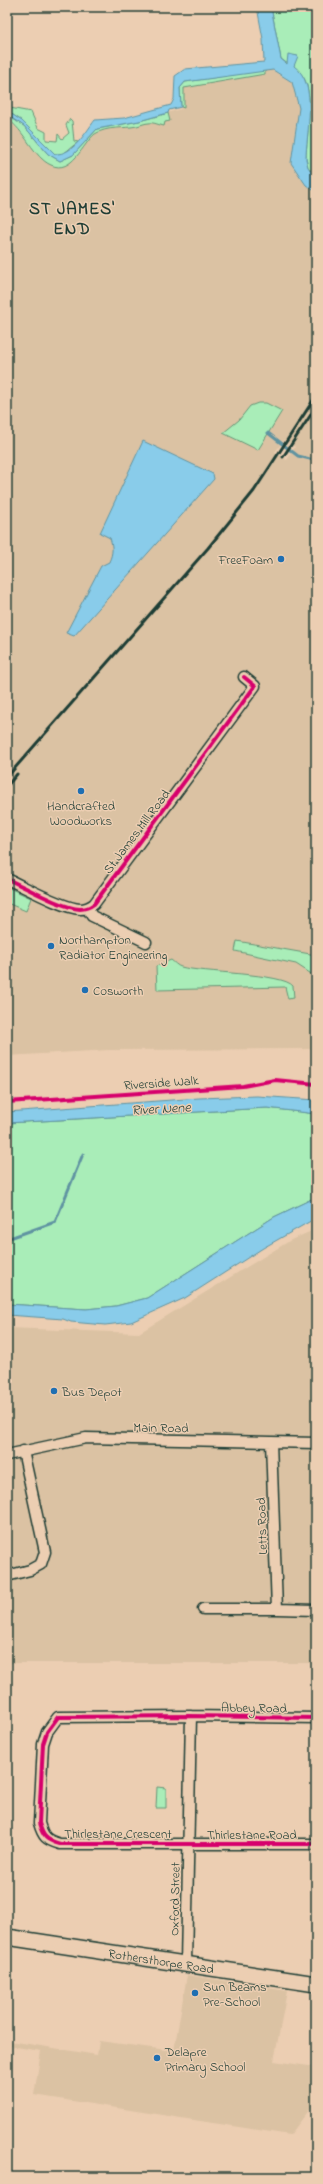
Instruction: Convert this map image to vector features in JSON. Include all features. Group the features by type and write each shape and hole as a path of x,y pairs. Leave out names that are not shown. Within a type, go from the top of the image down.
{"street":[{"name":"St James Mill Road","path":"87,908 94,904 125,864 146,832 255,686 244,677"},
{"path":"7,879 63,904 79,909 87,908 92,916 146,942"},
{"name":"Main Road","path":"7,1455 86,1438 316,1443"},
{"name":"Letts Road","path":"271,1442 277,1609"},
{"path":"7,1576 30,1570 41,1564 45,1552 23,1451"},
{"path":"203,1609 316,1610"},
{"name":"Abbey Road","path":"191,1716 316,1718"},
{"name":"Oxford Street","path":"186,1963 191,1716"},
{"name":"Thirlestane Crescent","path":"189,1844 60,1844 48,1841 42,1835 40,1823 43,1744 47,1732 58,1717 191,1716"},
{"name":"Thirlestane Road","path":"189,1844 316,1844"},
{"name":"Rothersthorpe Road","path":"7,1937 186,1963 316,1984"}],"shaded area":[{"path":"265,70 273,70 292,82 299,108 291,162 306,185 316,192 316,1049 109,1050 7,1056 7,119 28,140 39,155 62,166 95,134 103,130 137,126 139,121 184,108 184,88 265,74","holes":["284,440 295,447 287,460 275,452"]},
{"path":"316,1229 316,1663 9,1663 7,1665 7,1328 139,1333 291,1240"},
{"name":"Delapre Primary School","path":"187,1975 287,1991 274,2061 316,2067 316,2101 290,2135 34,2095 41,2051 10,2046 7,2053 7,2043 10,2043 10,2041 97,2055 99,2041 174,2051"}],"green space":[{"path":"271,7 316,7 316,178 308,167 306,159 309,102 306,81 297,70 281,59"},
{"path":"265,70 265,74 184,88 184,108 181,107 180,88 185,82"},
{"path":"7,105 10,108 31,112 38,128 46,132 46,140 57,141 58,134 62,139 69,133 66,125 70,119 72,121 74,141 78,142 63,154 55,154 22,121 7,111"},
{"path":"168,113 170,121 165,122 164,126 154,123 146,123 132,127 100,131 91,138 71,162 65,166 58,167 51,165 39,156 19,129 7,119 7,115 24,126 48,154 60,161 73,155 97,129 139,121"},
{"path":"258,403 266,403 282,411 258,450 223,433 239,420 250,406"},
{"path":"7,887 31,898 26,911 7,903"},
{"path":"237,941 316,955 316,977 296,964 235,951"},
{"path":"171,960 177,965 191,969 274,978 293,986 294,998 288,999 285,987 157,990 156,966"},
{"path":"267,1108 316,1114 316,1197 274,1217 147,1298 116,1306 86,1309 7,1304 7,1123"},
{"path":"157,1787 166,1788 166,1808 156,1808"}],"water":[{"path":"257,7 271,7 281,59 287,64 288,54 298,56 294,66 302,74 309,96 309,123 306,159 308,167 316,178 316,192 306,185 291,163 299,108 292,82 273,70 185,82 180,88 181,107 169,110 168,113 139,121 97,129 73,155 60,161 48,154 24,126 7,115 7,111 22,121 55,154 67,151 83,137 95,120 124,118 171,105 174,99 175,76 185,69 264,62 263,39"},
{"path":"143,441 213,474 214,479 74,636 66,633 101,566 109,562 112,553 112,544 110,538 100,533"},
{"name":"River Nene","path":"257,1096 316,1100 316,1114 267,1108 7,1123 7,1112 199,1098"},
{"path":"316,1197 316,1218 263,1248 185,1298 131,1322 105,1325 71,1322 63,1319 7,1315 7,1304 86,1309 116,1306 147,1298 274,1217"}],"waterway":[{"path":"268,433 298,456 310,459"},
{"path":"7,1239 55,1222 83,1154"}],"railway":[{"path":"7,777 208,548 254,491 316,396"},
{"path":"283,457 316,407"},
{"path":"7,786 17,774"}],"cycle path":[{"path":"7,879 72,908 84,909 94,904 255,686 244,677"},
{"name":"Riverside Walk","path":"7,1102 243,1086 275,1080 316,1084"},
{"path":"316,1718 191,1716 58,1717 47,1732 43,1744 39,1823 44,1835 51,1841 60,1844 316,1844"}],"place":[{"name":"FreeFoam","path":"281,559"},
{"name":"Handcrafted Woodworks","path":"81,791"},
{"name":"Northampton Radiator Engineering","path":"51,946"},
{"name":"Cosworth","path":"85,990"},
{"name":"Bus Depot","path":"54,1391"},
{"name":"Sun Beams Pre-School","path":"195,1993"},
{"name":"Delapre Primary School","path":"157,2058"}],"district":[{"name":"ST JAMES' END","path":"72,218"}]}
